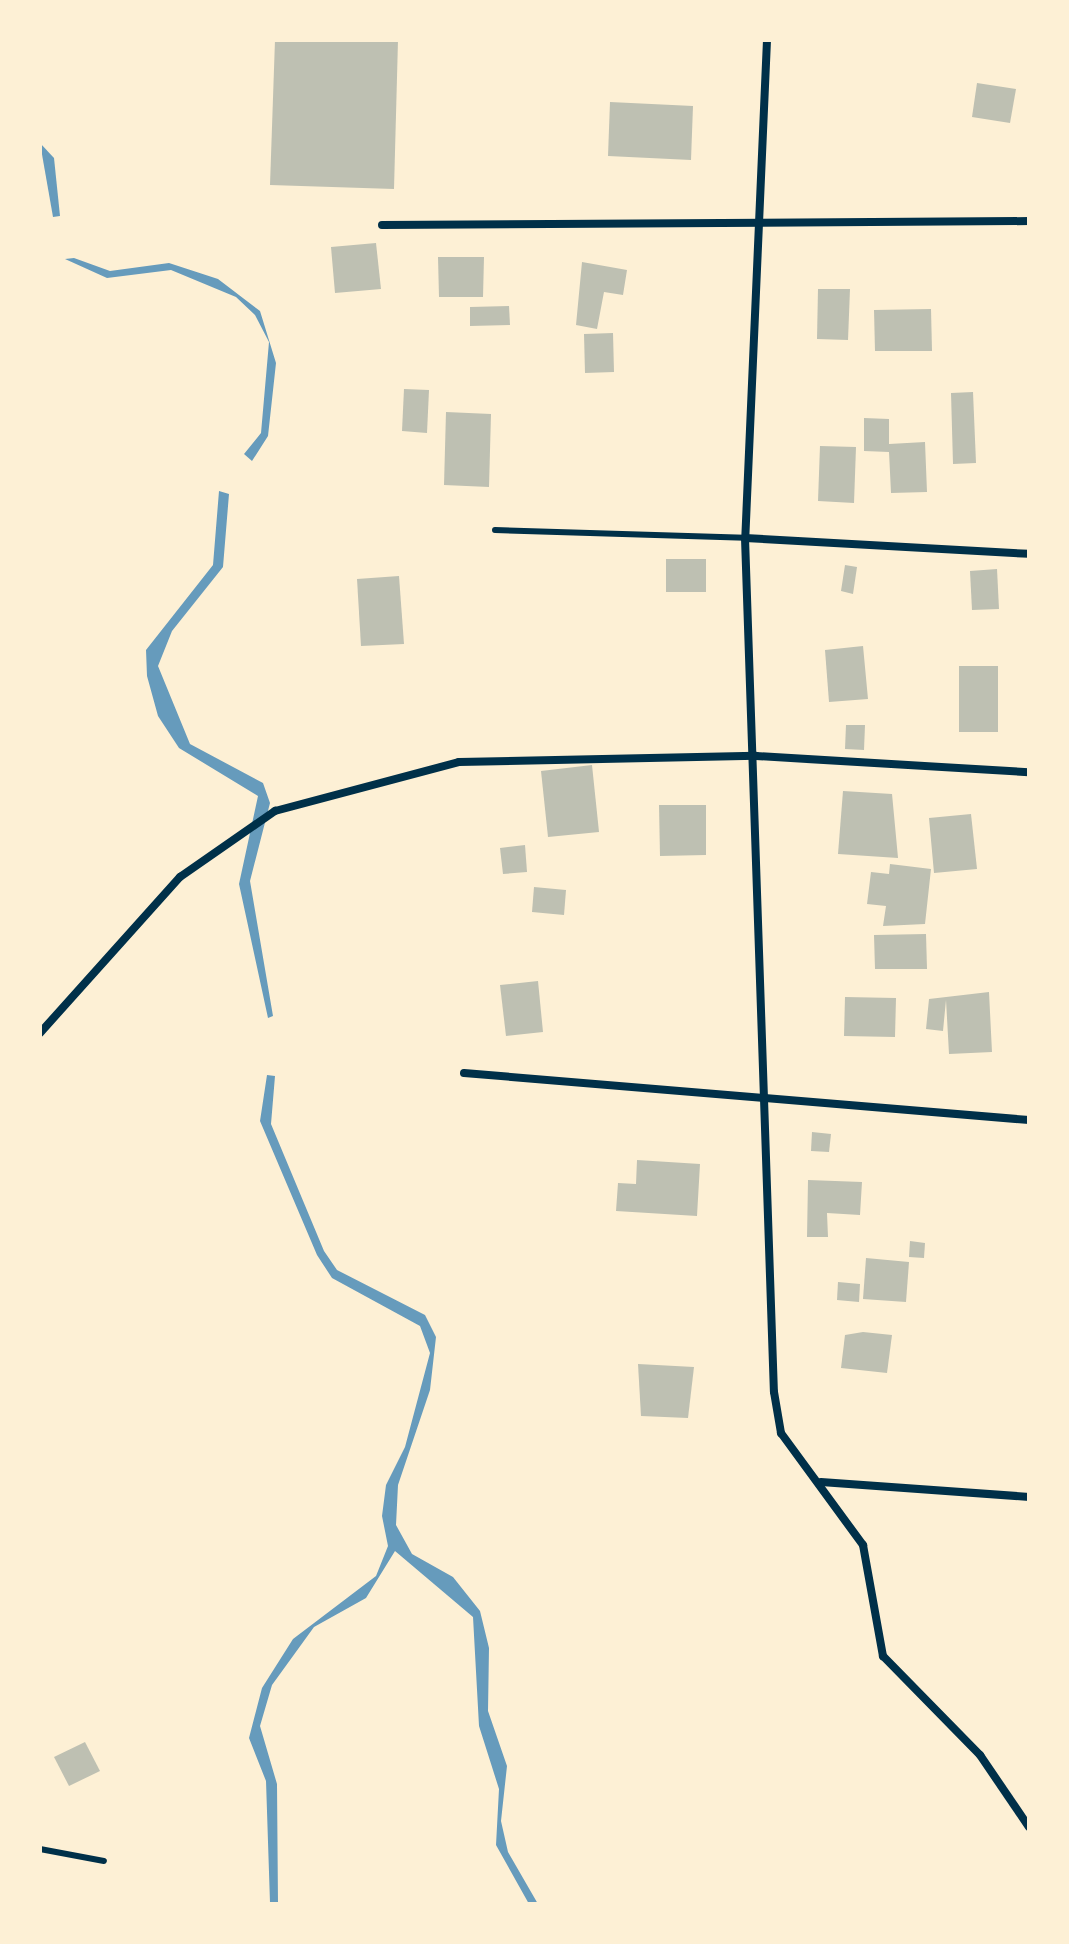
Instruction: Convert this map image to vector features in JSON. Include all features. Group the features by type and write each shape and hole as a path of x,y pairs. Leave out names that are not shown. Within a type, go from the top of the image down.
{"street":[{"path":"767,40 745,538 769,1100 774,1392 781,1433 821,1482 863,1545 883,1656 980,1755 1029,1827"},
{"path":"382,225 760,220 1029,221"},
{"path":"745,538 1029,554"},
{"path":"40,1033 180,877 275,811 459,762 756,756 1029,772"},
{"path":"464,1073 1029,1120"},
{"path":"821,1482 1029,1497"}],"lane":[{"path":"495,530 745,538"},
{"path":"40,1849 104,1861"}],"water":[{"path":"40,143 54,158 60,216 53,217"},
{"path":"74,258 110,271 169,263 218,279 260,311 276,363 268,436 252,461 244,454 261,433 269,342 255,315 236,297 171,270 107,278 65,259"},
{"path":"219,491 229,494 223,567 172,631 158,666 190,744 263,783 270,803 250,881 273,1016 268,1018 239,884 258,796 179,748 158,716 147,676 146,650 213,565"},
{"path":"267,1075 275,1076 271,1124 324,1251 337,1270 425,1315 436,1337 430,1390 398,1485 396,1525 412,1554 453,1577 480,1611 489,1648 488,1711 507,1766 501,1821 508,1852 538,1904 529,1904 496,1845 499,1789 479,1726 473,1617 395,1551 366,1598 314,1627 272,1685 260,1726 277,1784 278,1904 270,1903 266,1781 249,1738 262,1688 293,1639 376,1576 388,1546 382,1516 386,1485 405,1447 430,1353 420,1326 332,1278 317,1255 260,1121"}],"building":[{"path":"275,40 398,40 394,189 270,185"},
{"path":"977,83 1016,89 1010,123 972,117"},
{"path":"610,102 693,106 691,160 608,156"},
{"path":"376,243 381,289 335,293 331,247"},
{"path":"438,257 484,257 483,297 439,297"},
{"path":"582,262 627,270 623,295 604,292 597,329 576,325"},
{"path":"818,289 850,289 848,340 817,339"},
{"path":"509,306 510,325 470,326 470,307"},
{"path":"931,309 932,351 875,351 874,310"},
{"path":"613,333 614,372 585,373 584,334"},
{"path":"404,389 429,390 427,433 402,431"},
{"path":"973,392 976,463 953,464 951,393"},
{"path":"446,412 491,414 489,487 444,485"},
{"path":"864,418 889,419 889,444 925,442 927,492 891,493 889,452 864,451"},
{"path":"820,446 856,447 854,503 818,501"},
{"path":"666,559 706,559 706,592 666,592"},
{"path":"845,565 857,567 853,594 841,591"},
{"path":"997,569 999,609 972,610 970,571"},
{"path":"399,576 404,644 361,646 357,579"},
{"path":"863,646 868,699 829,702 825,650"},
{"path":"959,666 998,666 998,732 959,732"},
{"path":"846,725 865,725 864,750 845,749"},
{"path":"592,765 599,832 548,837 541,771"},
{"path":"843,791 892,794 898,858 838,854"},
{"path":"659,805 706,805 706,855 660,856"},
{"path":"971,814 977,869 934,873 929,818"},
{"path":"525,845 527,872 503,874 500,848"},
{"path":"890,864 931,869 925,924 883,926 886,906 867,904 871,872 889,874"},
{"path":"534,887 566,890 564,915 532,912"},
{"path":"926,934 927,969 875,969 874,935"},
{"path":"538,981 543,1032 506,1036 500,985"},
{"path":"989,992 992,1052 949,1054 946,1000 943,1031 926,1029 929,999"},
{"path":"845,997 896,998 895,1037 844,1036"},
{"path":"812,1132 831,1134 829,1152 811,1151"},
{"path":"637,1160 700,1164 697,1216 616,1211 618,1183 636,1184"},
{"path":"808,1180 862,1182 860,1215 827,1213 828,1237 807,1237"},
{"path":"910,1241 925,1243 924,1258 909,1257"},
{"path":"866,1258 909,1262 906,1302 863,1299"},
{"path":"838,1282 860,1284 859,1302 837,1300"},
{"path":"863,1332 892,1335 887,1373 841,1368 845,1335"},
{"path":"638,1364 694,1367 688,1418 641,1416"},
{"path":"85,1742 100,1771 69,1786 54,1757"}]}
